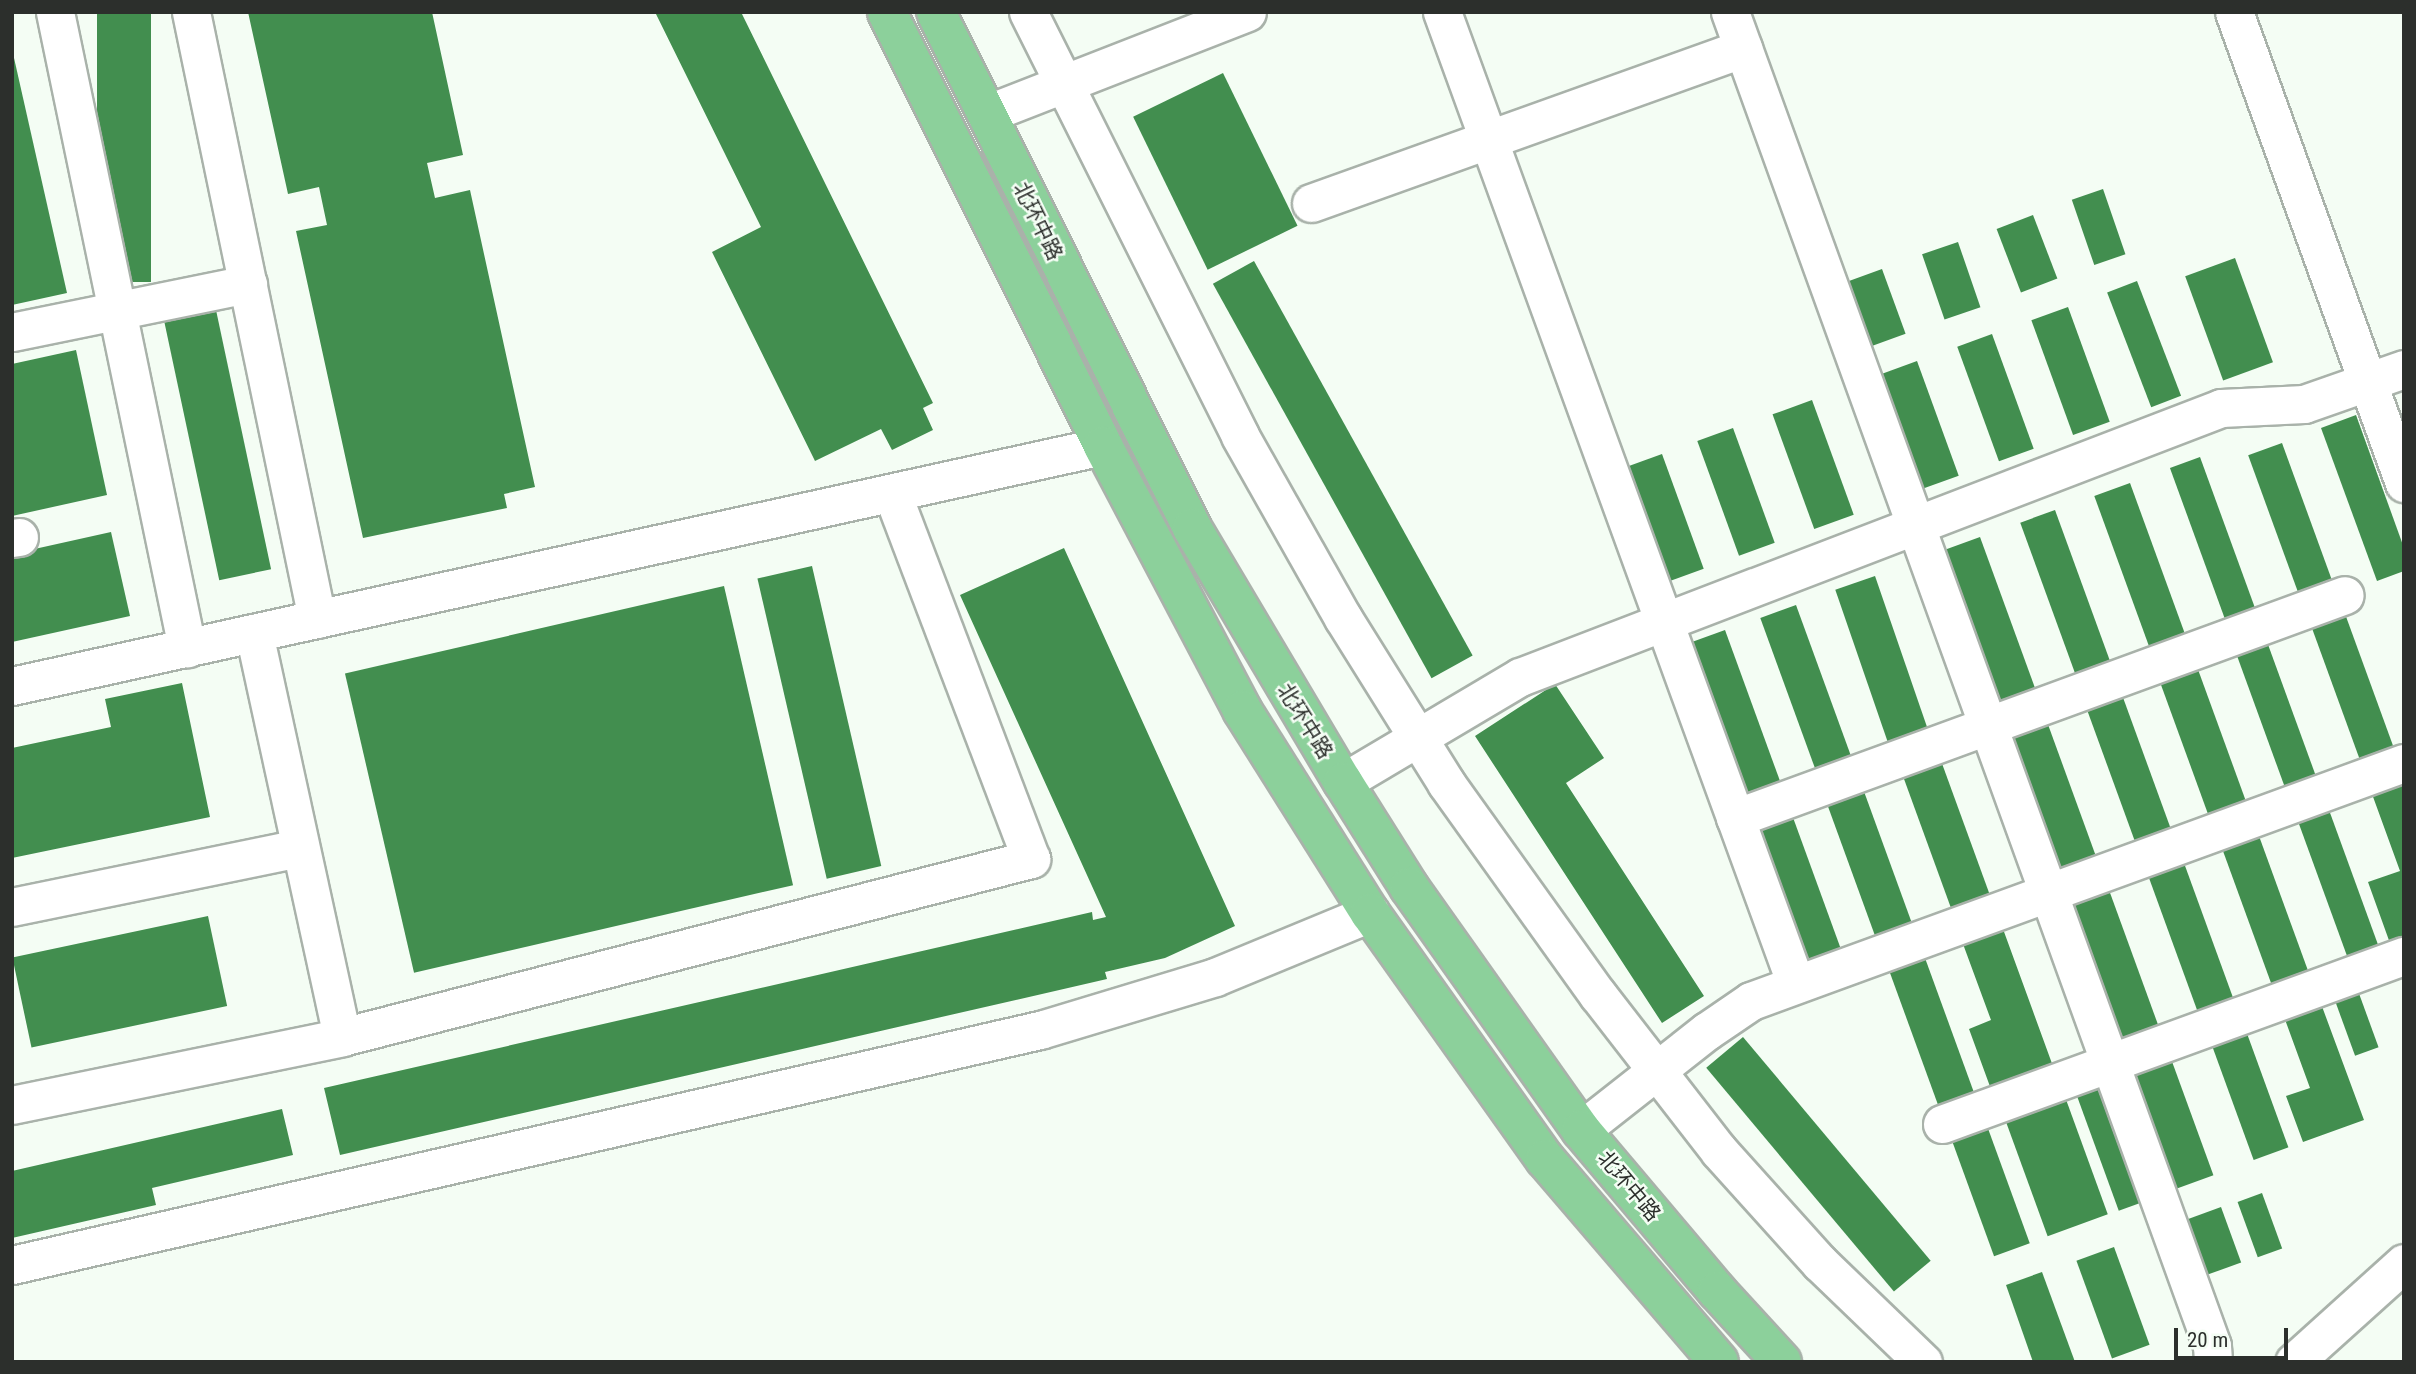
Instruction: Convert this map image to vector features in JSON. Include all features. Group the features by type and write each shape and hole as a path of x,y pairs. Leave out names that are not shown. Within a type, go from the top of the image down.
{"main road":[{"name":"北环中路","path":"887,12 1103,446 1242,710 1370,914 1545,1159 1719,1362"},
{"name":"北环中路","path":"936,12 1192,528 1283,686 1343,782 1409,887 1581,1130 1717,1291 1782,1362"}],"street":[{"path":"55,12 187,648"},
{"path":"191,12 317,620"},
{"path":"1028,12 1240,436 1343,618 1446,783 1550,928 1719,1151 1820,1263 1923,1362"},
{"path":"986,114 1248,12"},
{"path":"1442,12 1796,982"},
{"path":"1730,12 2212,1346 2213,1362"},
{"path":"2234,12 2404,483"},
{"path":"1311,203 1743,48"},
{"path":"12,332 248,284"},
{"path":"1343,782 1520,677 2221,408 2304,404 2404,369"},
{"path":"12,686 1103,446"},
{"path":"12,1105 342,1037 1031,859 892,494"},
{"path":"1735,818 2344,595"},
{"path":"254,633 342,1037"},
{"path":"1581,1130 1707,1031 1751,1001 1796,982 2404,763"},
{"path":"12,907 300,848"},
{"path":"12,1265 1040,1030 1215,978 1370,914"},
{"path":"1942,1124 2404,956"},
{"path":"2294,1362 2404,1263"}],"building":[{"path":"97,12 151,12 151,282 97,282"},
{"path":"248,12 432,12 463,155 427,163 435,198 470,190 535,487 504,494 507,508 363,538 296,231 327,225 319,187 288,194"},
{"path":"655,12 741,12 933,403 923,408 933,430 892,450 881,429 815,461 712,252 761,227"},
{"path":"12,49 67,293 12,305"},
{"path":"1223,73 1298,226 1208,270 1133,117"},
{"path":"2103,189 2125,254 2094,265 2072,200"},
{"path":"2033,215 2057,278 2021,292 1997,229"},
{"path":"1958,242 1980,307 1945,320 1922,254"},
{"path":"2235,258 2273,362 2223,380 2185,276"},
{"path":"1254,261 1473,655 1432,678 1213,284"},
{"path":"1882,269 1906,334 1867,348 1843,283"},
{"path":"2137,281 2181,396 2151,407 2107,292"},
{"path":"2068,307 2110,422 2073,435 2031,320"},
{"path":"216,310 271,569 219,580 164,321"},
{"path":"1992,334 2034,449 1999,461 1957,347"},
{"path":"76,350 107,495 12,516 12,364"},
{"path":"1917,361 1959,476 1921,489 1879,375"},
{"path":"1812,400 1854,515 1814,529 1773,414"},
{"path":"2356,415 2404,548 2404,571 2377,581 2321,428"},
{"path":"1733,428 1775,543 1739,556 1697,441"},
{"path":"2282,443 2333,583 2299,595 2248,455"},
{"path":"1662,454 1704,569 1662,584 1621,469"},
{"path":"2200,457 2256,611 2226,622 2170,468"},
{"path":"2130,483 2186,637 2150,650 2094,496"},
{"path":"2055,510 2111,664 2076,677 2020,523"},
{"path":"111,532 130,616 12,642 12,554"},
{"path":"1980,537 2036,691 1998,705 1941,551"},
{"path":"1064,548 1235,926 1165,958 1105,972 1107,979 340,1155 324,1088 1092,912 1093,920 1106,917 960,595"},
{"path":"812,566 881,866 827,879 757,579"},
{"path":"1875,576 1928,731 1889,745 1835,590"},
{"path":"724,586 793,885 414,973 345,674"},
{"path":"1796,605 1852,759 1816,772 1760,618"},
{"path":"2344,611 2395,751 2361,763 2310,623"},
{"path":"1725,630 1781,784 1740,799 1684,645"},
{"path":"2266,639 2317,779 2286,790 2235,650"},
{"path":"2196,664 2247,805 2210,819 2158,678"},
{"path":"182,683 210,817 12,858 12,748 111,727 105,699"},
{"path":"1555,684 1604,758 1566,783 1704,996 1662,1023 1475,736"},
{"path":"2121,692 2172,832 2136,845 2085,705"},
{"path":"2046,719 2097,860 2058,874 2007,733"},
{"path":"1940,758 1991,898 1952,912 1901,772"},
{"path":"2404,783 2404,942 2391,946 2368,882 2400,871 2372,794"},
{"path":"1862,786 1913,927 1877,940 1825,799"},
{"path":"2329,810 2380,950 2349,961 2298,821"},
{"path":"1791,812 1842,952 1801,967 1750,827"},
{"path":"2259,836 2310,976 2273,989 2222,849"},
{"path":"2184,863 2235,1003 2199,1016 2148,876"},
{"path":"2109,890 2160,1031 2121,1045 2070,904"},
{"path":"208,916 227,1006 31,1048 12,958"},
{"path":"2003,929 2054,1069 1992,1092 1969,1029 1991,1020 1963,944"},
{"path":"1925,958 1976,1098 1940,1111 1889,971"},
{"path":"2357,988 2379,1047 2355,1056 2334,997"},
{"path":"2320,1001 2364,1120 2303,1142 2286,1096 2310,1088 2283,1014"},
{"path":"2245,1028 2288,1147 2254,1160 2210,1041"},
{"path":"1743,1037 1931,1261 1894,1292 1706,1068"},
{"path":"2170,1056 2213,1175 2175,1189 2131,1070"},
{"path":"2096,1084 2139,1203 2119,1211 2075,1092"},
{"path":"2064,1094 2108,1214 2048,1236 2004,1116"},
{"path":"282,1109 293,1155 152,1188 156,1205 12,1238 12,1171"},
{"path":"1986,1123 2030,1243 1994,1256 1950,1136"},
{"path":"2262,1193 2282,1248 2258,1257 2238,1202"},
{"path":"2221,1207 2241,1262 2204,1276 2183,1221"},
{"path":"2114,1247 2150,1345 2112,1358 2076,1261"},
{"path":"2042,1272 2075,1362 2033,1362 2006,1285"}]}
